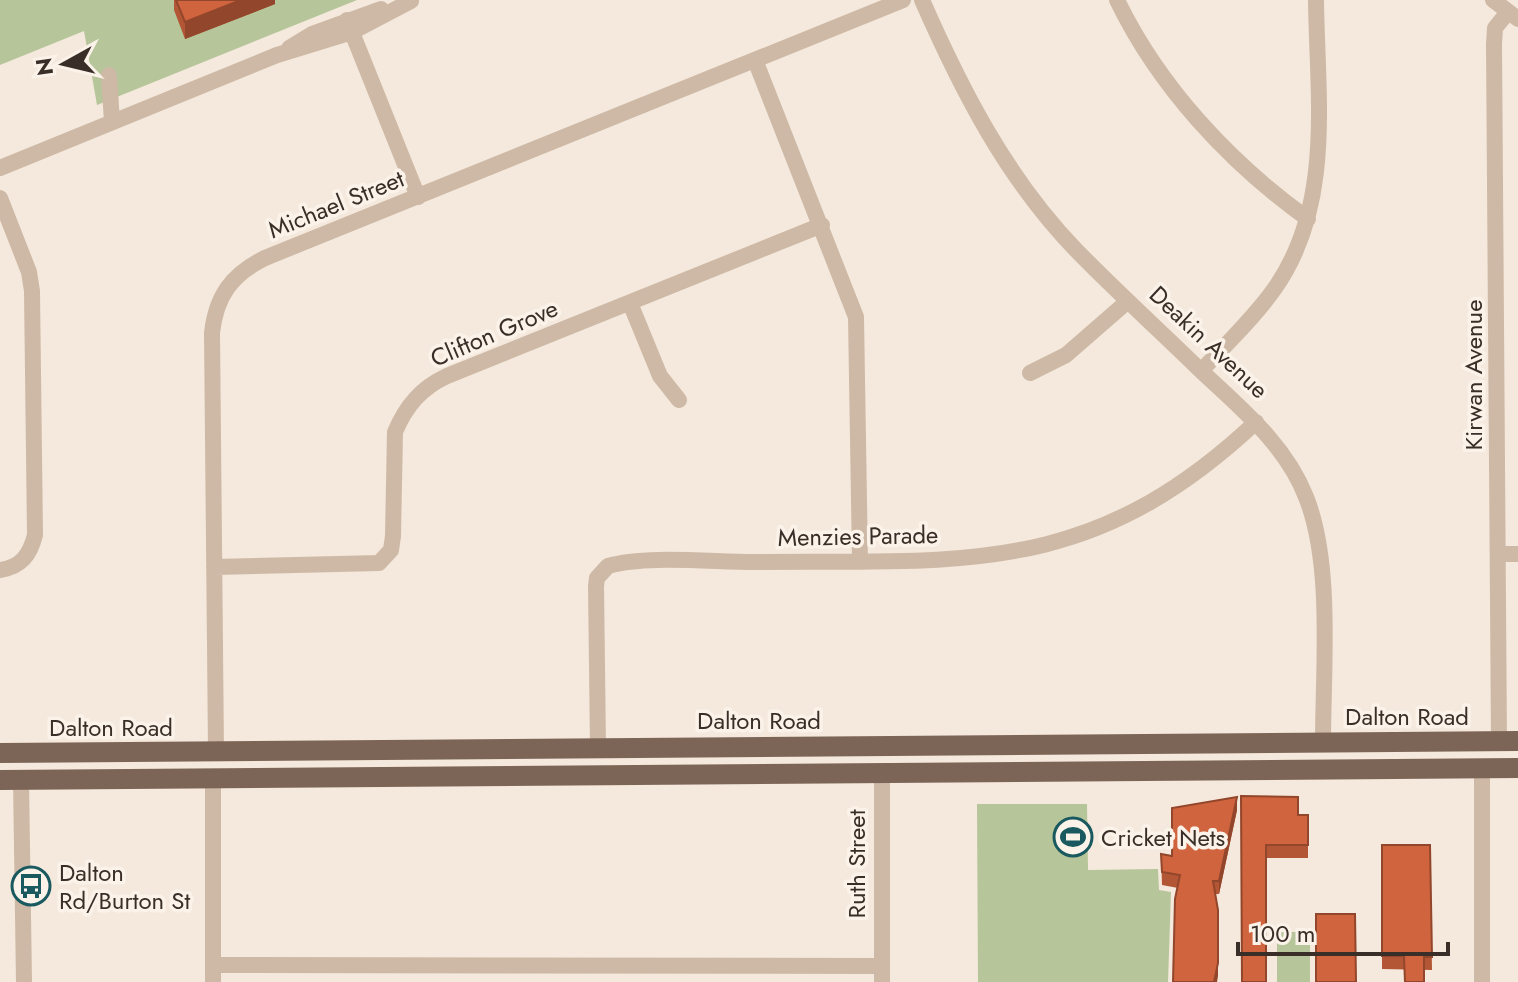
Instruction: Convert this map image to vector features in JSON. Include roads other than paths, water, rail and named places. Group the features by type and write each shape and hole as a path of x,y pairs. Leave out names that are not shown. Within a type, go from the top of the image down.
{"main road":[{"name":"Deakin Avenue","path":"1322,769 1323,742"},
{"name":"Dalton Road","path":"0,753 1509,742"},
{"name":"Ruth Street","path":"882,746 882,773"},
{"path":"21,753 21,780"},
{"path":"0,780 1518,768"}],"street":[{"path":"0,168 412,0"},
{"name":"Michael Street","path":"216,751 212,333 222,295 230,283 251,265 903,0"},
{"name":"Deakin Avenue","path":"922,0 957,78 1008,163 1075,249 1256,422 1287,460 1314,519 1321,576 1323,742"},
{"path":"1117,0 1141,43 1189,109 1250,172 1308,219"},
{"path":"1201,371 1275,287 1308,219 1317,169 1316,0"},
{"path":"1493,0 1513,16"},
{"name":"Kirwan Avenue","path":"1509,742 1498,554 1494,44 1495,28 1513,16"},
{"path":"350,26 418,197"},
{"path":"755,60 851,298 859,337 860,561"},
{"path":"109,75 112,122"},
{"path":"0,198 29,272 32,291 35,535 24,559 17,566 0,570"},
{"name":"Clifton Grove","path":"214,567 379,563 391,550 395,432 410,404 433,383 822,225"},
{"path":"1030,373 1066,355 1128,301"},
{"path":"630,303 660,376 679,400"},
{"name":"Menzies Parade","path":"598,747 596,586 597,578 608,566 980,558 1019,552 1088,533 1123,519 1217,459 1256,422"},
{"path":"1498,554 1518,554"},
{"path":"1482,769 1482,982"},
{"name":"Ruth Street","path":"882,773 882,974"},
{"path":"213,779 213,974 882,974"},
{"path":"21,780 24,982"}],"place":[{"name":"Cricket Nets","path":"1073,837"},
{"name":"Dalton Rd/Burton St","path":"31,886"}]}
